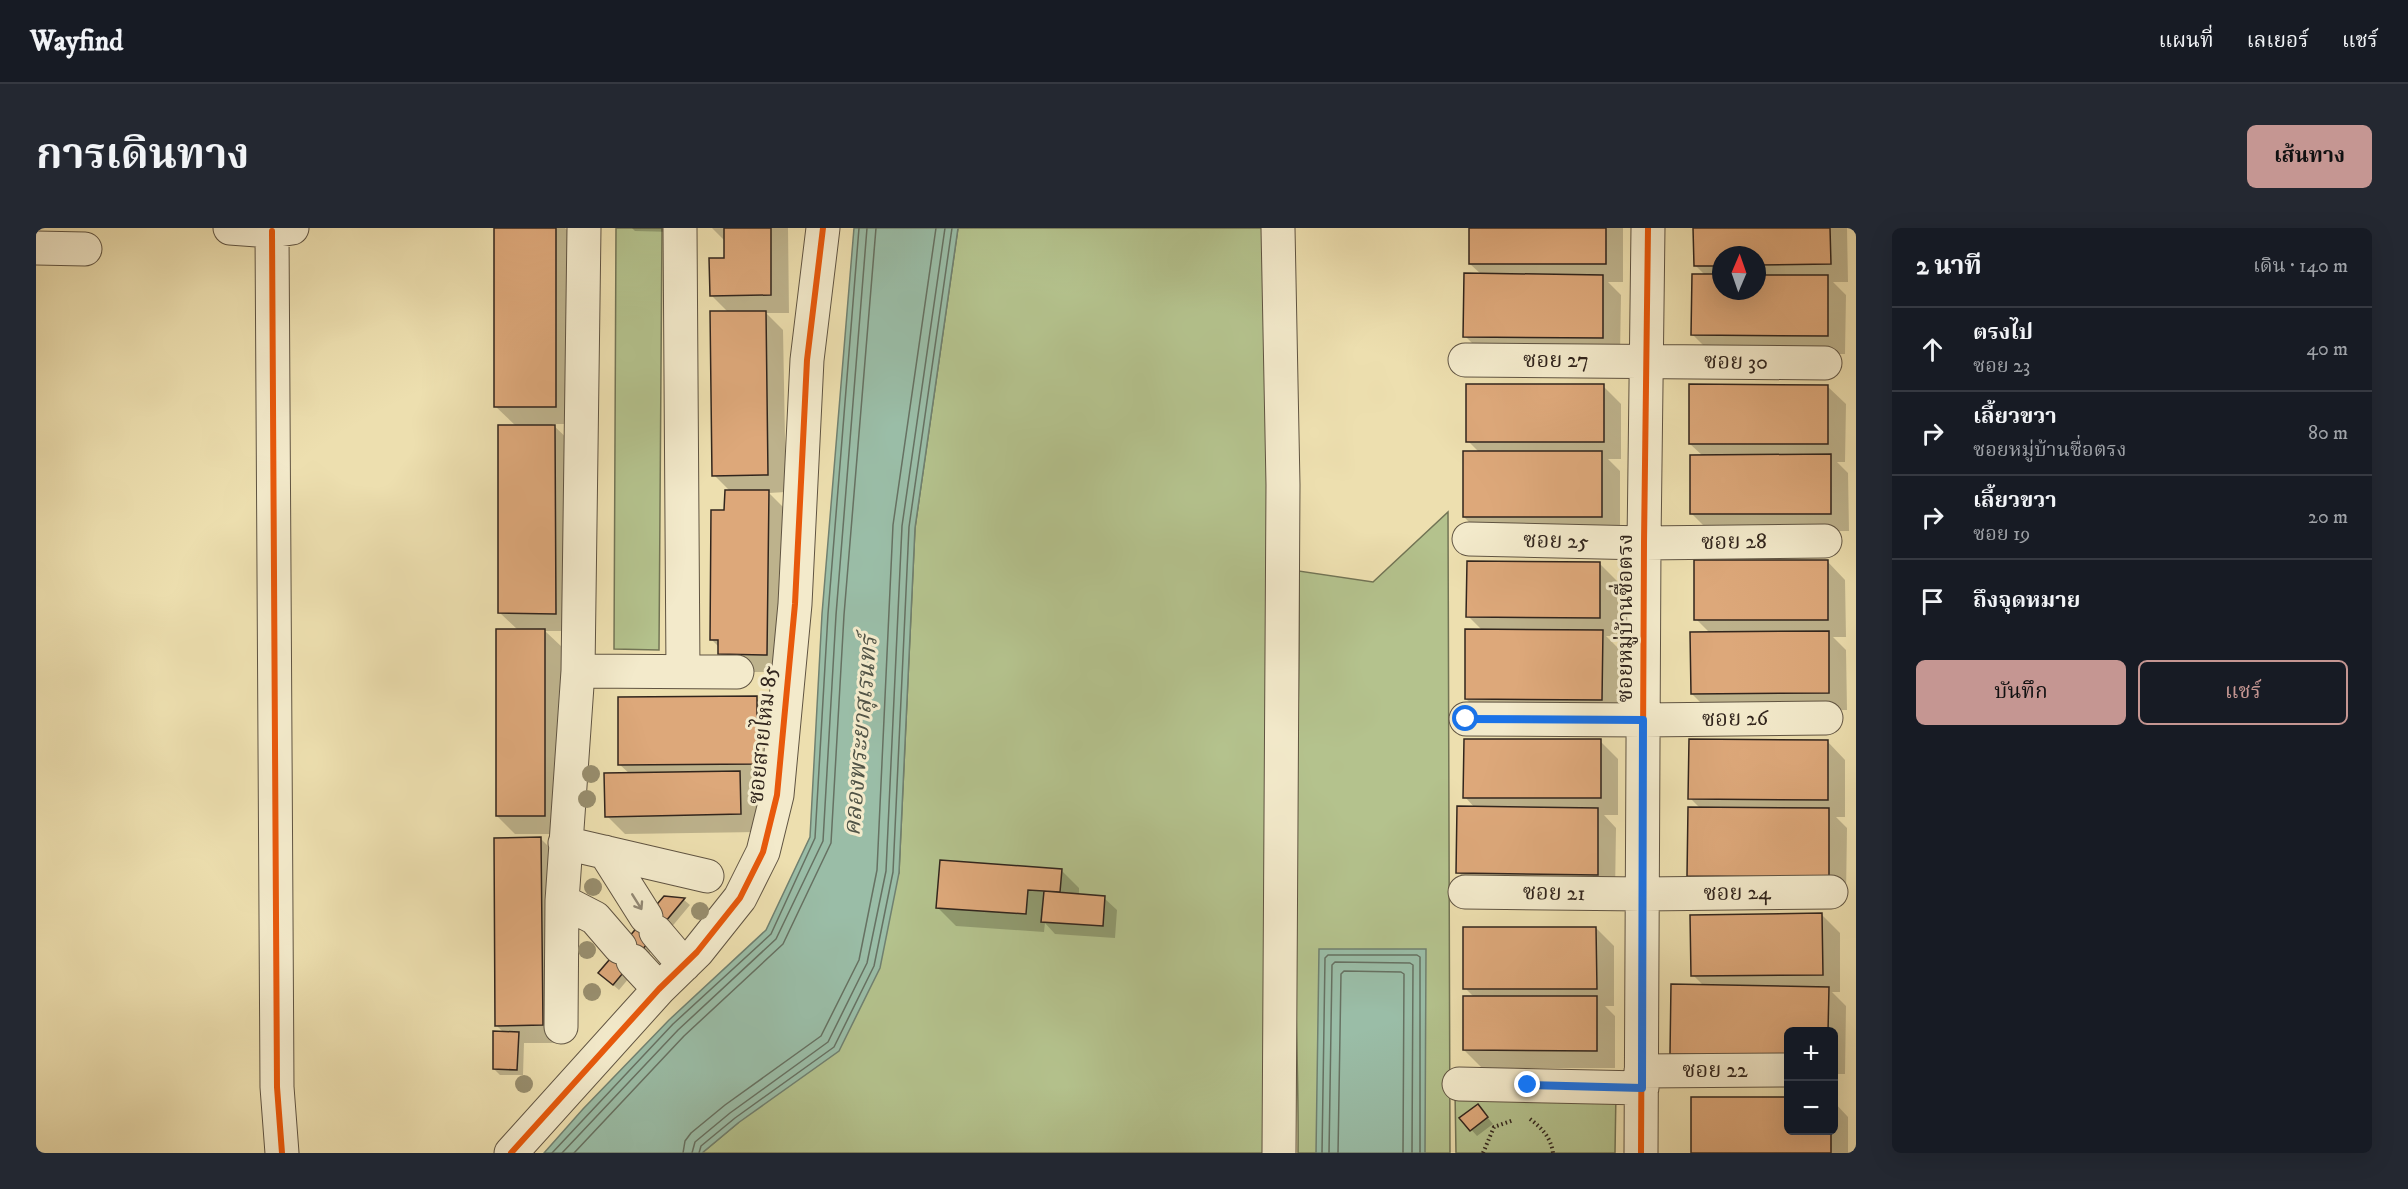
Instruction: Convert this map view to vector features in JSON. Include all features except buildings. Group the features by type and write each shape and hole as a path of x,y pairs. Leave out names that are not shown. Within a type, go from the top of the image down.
{"street":[{"path":"230,228 282,230 277,1087 282,1153"},
{"path":"561,1027 562,901 578,671 584,228"},
{"path":"680,228 683,671"},
{"name":"ซอยสายไหม 85","path":"511,1153 659,988 697,952 740,898 763,852 777,795 795,604 807,360 823,228"},
{"path":"1278,228 1283,485 1279,1153"},
{"name":"ซอยหมู่บ้านซื่อตรง","path":"1641,1153 1648,228"},
{"path":"36,248 85,249"},
{"name":"ซอย 27","path":"1465,360 1646,360"},
{"name":"ซอย 30","path":"1646,360 1825,363"},
{"name":"ซอย 25","path":"1469,539 1644,543"},
{"name":"ซอย 28","path":"1644,543 1825,541"},
{"path":"578,671 737,672"},
{"name":"ซอย 26","path":"1466,719 1826,718"},
{"path":"565,843 707,876"},
{"path":"606,852 651,925 684,964"},
{"name":"ซอย 21","path":"1465,892 1642,894"},
{"name":"ซอย 24","path":"1642,894 1831,892"},
{"path":"562,901 595,918 659,988"},
{"name":"ซอย 22","path":"1459,1084 1642,1079 1784,1070"}],"path":[{"path":"1528,1118 1542,1128 1552,1144 1552,1153"},
{"path":"1483,1153 1494,1127 1519,1119"}],"shaded area":[{"path":"616,228 662,228 659,650 614,649"},
{"path":"958,228 1270,228 1266,1153 702,1153 738,1123 899,873 915,528"},
{"path":"1448,512 1450,1153 1298,1153 1295,938 1299,571 1373,582"},
{"path":"1616,1091 1615,1153 1456,1153 1455,1092"}],"water":[{"name":"คลองพระยาสุเรนทร์","path":"854,228 958,228 915,528 899,873 880,968 839,1051 738,1123 702,1153 544,1153 669,1020 766,930 810,837 822,614"},
{"path":"1319,949 1426,949 1425,1153 1316,1153"}],"cycle path":[{"path":"511,1153 659,989 697,952 740,898 763,852 777,795 795,604 807,360 823,228"},
{"path":"1641,1153 1648,228"},
{"path":"272,231 277,1087 282,1153"}],"route":[{"path":"1466,719 1643,720 1642,1088 1528,1085"}]}
